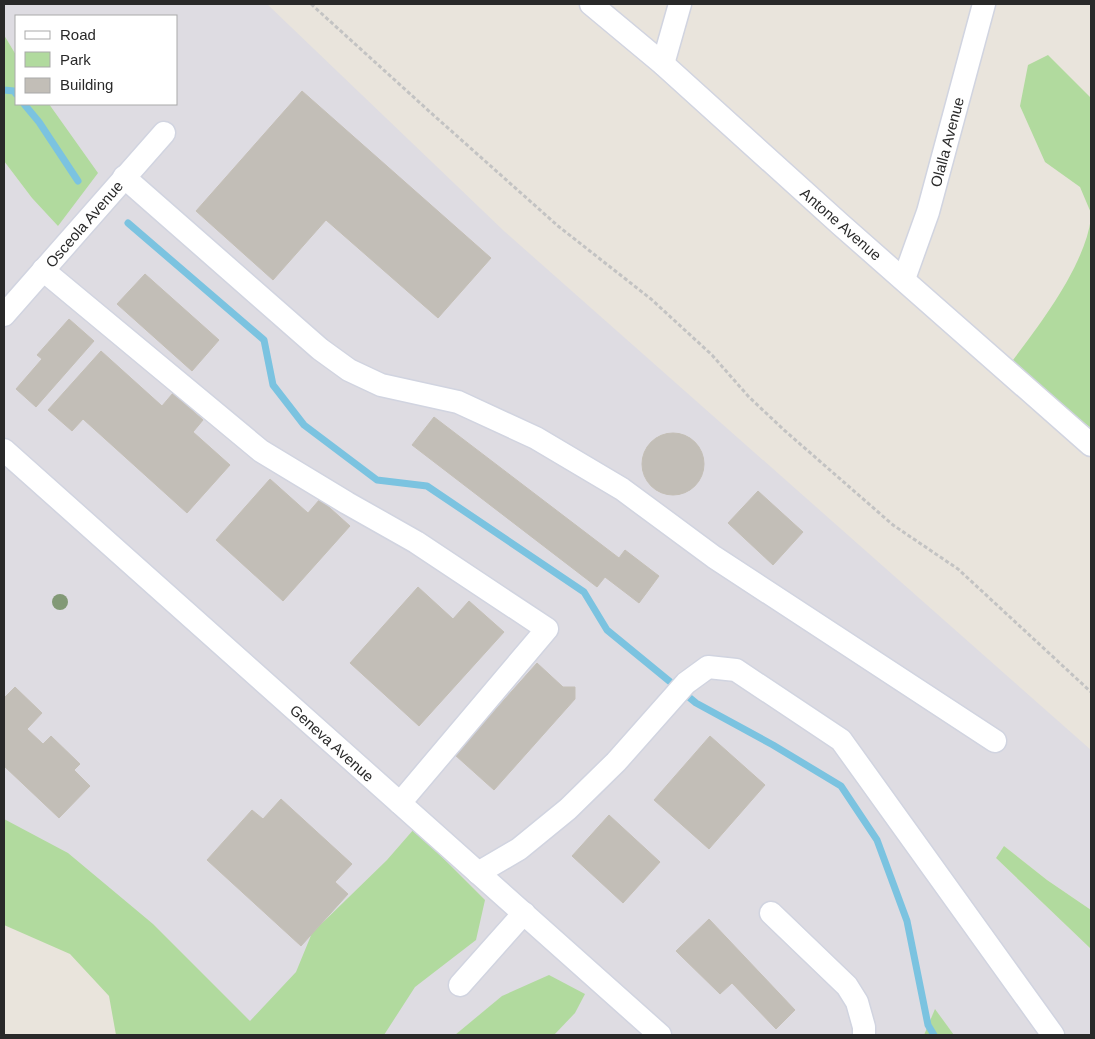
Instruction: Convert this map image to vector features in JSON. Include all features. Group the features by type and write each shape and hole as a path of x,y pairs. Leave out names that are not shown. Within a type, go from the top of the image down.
{"street":[{"name":"Antone Avenue","path":"591,4 664,64 840,224 1091,445"},
{"path":"664,64 680,4"},
{"name":"Olalla Avenue","path":"904,279 928,212 984,4"},
{"name":"Osceola Avenue","path":"4,315 164,133"},
{"path":"124,178 320,349 349,370 381,385 458,402 536,438 622,489 714,557 995,741"},
{"path":"43,270 261,451 416,542 546,630 400,803"},
{"name":"Geneva Avenue","path":"4,450 660,1035"},
{"path":"478,873 519,849 568,809 616,762 686,682 708,667 736,670 841,740 1053,1035"},
{"path":"460,985 524,913"},
{"path":"771,913 847,986 857,1002 864,1027 864,1035"}],"path":[{"path":"311,4 558,226 651,299 712,355 749,397 784,430 893,525 958,569 1091,692"}],"shaded area":[{"path":"4,4 267,4 504,231 1091,750 1091,910 1047,880 1004,846 996,858 1091,949 1091,1035 954,1035 935,1010 924,1035 216,1035 4,849 4,161 32,198 59,226 66,129 50,105 178,105 178,15 15,15 15,53 4,35"}],"green space":[{"path":"4,35 15,53 15,105 50,105 98,173 58,226 32,198 4,161"},
{"path":"1048,55 1091,98 1091,213 1080,187 1045,162 1020,106 1028,65"},
{"path":"1091,218 1091,428 1067,410 1013,360 1036,329 1071,274 1087,236"},
{"path":"4,819 68,853 153,924 250,1021 296,972 312,933 387,860 414,829 485,900 476,940 415,987 384,1035 116,1035 109,996 70,954 4,925"},
{"path":"1004,846 1047,880 1091,910 1091,949 996,858"},
{"path":"549,975 585,994 575,1013 554,1035 455,1035 502,996"},
{"path":"935,1009 954,1035 924,1035"}],"building":[{"path":"302,91 491,258 438,318 326,220 273,280 196,211"},
{"path":"145,274 219,340 192,371 117,304"},
{"path":"69,319 94,341 36,407 16,389 42,359 37,355"},
{"path":"101,351 162,406 173,393 203,420 193,432 230,465 187,513 83,419 72,431 48,410"},
{"path":"434,417 619,558 625,550 659,576 639,603 605,577 597,587 412,445"},
{"path":"667,433 679,433 695,442 702,452 704,464 702,476 695,486 679,495 667,495 656,490 647,481 642,470 642,458 647,447 656,438"},
{"path":"270,479 308,513 320,499 350,526 283,601 216,540"},
{"path":"758,491 803,532 773,565 728,523"},
{"path":"418,587 453,619 469,601 504,632 419,726 350,663"},
{"path":"537,663 563,687 575,687 575,699 494,790 455,755"},
{"path":"15,687 42,713 27,729 43,744 51,736 80,764 74,770 90,786 59,818 4,766 4,696"},
{"path":"710,736 765,785 709,849 654,800"},
{"path":"281,799 352,864 335,882 348,894 301,946 207,860 252,810 263,819"},
{"path":"609,815 660,862 623,903 572,856"},
{"path":"709,919 795,1010 776,1029 732,983 720,994 676,951"}],"waterway":[{"path":"4,90 15,92"},
{"path":"25,105 39,122 78,181"},
{"path":"128,223 264,340 273,385 304,425 377,480 427,486 584,592 607,630 696,703 773,745 841,786 877,840 907,921 928,1025 934,1035"}]}
